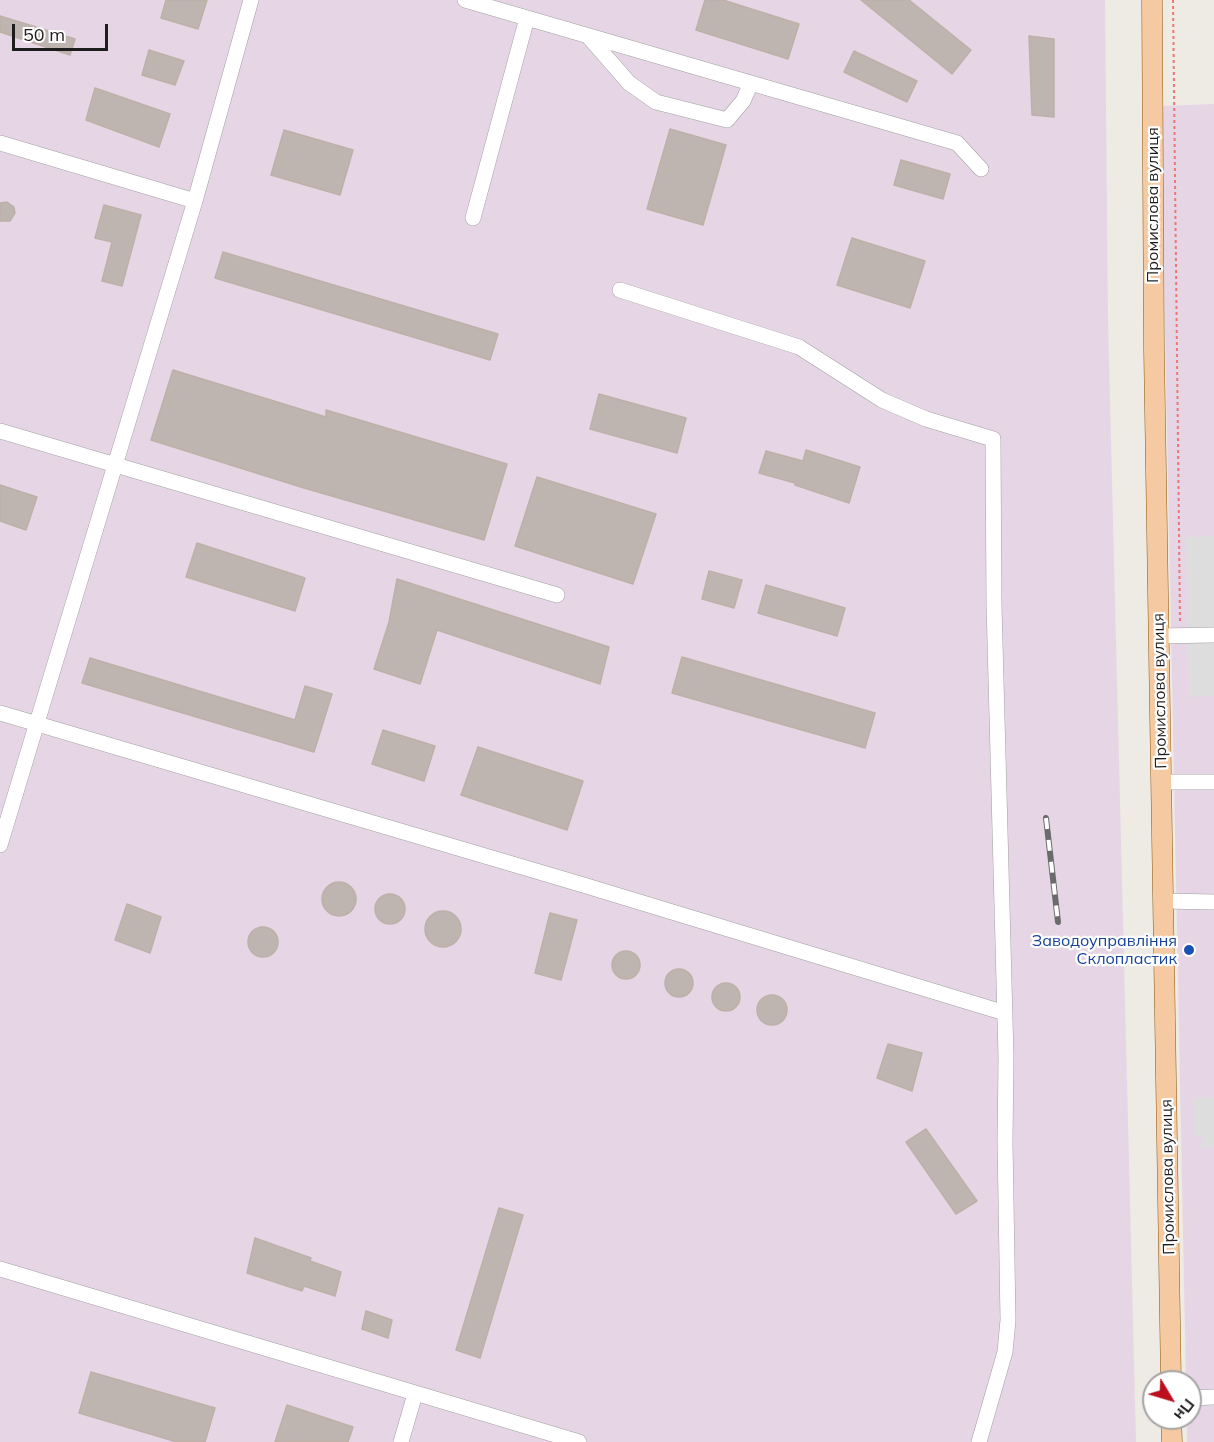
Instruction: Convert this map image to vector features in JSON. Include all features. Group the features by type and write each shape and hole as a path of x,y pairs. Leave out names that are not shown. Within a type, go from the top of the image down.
{"main road":[{"name":"Промислова вулиця","path":"1152,0 1154,350 1171,1370"}],"lane":[{"path":"0,844 195,201 251,0"},
{"path":"465,0 957,143 981,169"},
{"path":"473,218 527,18"},
{"path":"588,36 629,83 656,102 727,120 743,101 752,83"},
{"path":"0,143 195,201"},
{"path":"620,290 799,347 882,400 926,418 993,439 994,604 1005,1013 1008,1320 1005,1352 980,1442"},
{"path":"0,431 557,595"},
{"path":"1159,636 1214,635"},
{"path":"0,713 580,884 1005,1013"},
{"path":"1162,782 1214,782"},
{"path":"1164,901 1214,902"},
{"path":"0,1269 579,1442"},
{"path":"401,1442 415,1394"}],"path":[{"path":"1173,0 1180,636"}],"shaded area":[{"path":"0,0 1105,0 1108,320 1136,1442 0,1442"},
{"path":"1214,104 1214,1442 1187,1442 1187,1430 1202,1430 1202,1370 1186,1370 1162,106"},
{"path":"1214,536 1214,696 1189,697 1186,537"},
{"path":"1214,1097 1214,1147 1202,1148 1202,1136 1194,1136 1194,1098"}],"building":[{"path":"166,0 207,0 198,29 161,18"},
{"path":"705,0 723,0 799,24 788,59 696,30"},
{"path":"861,0 909,0 971,50 952,74"},
{"path":"0,16 75,39 70,55 0,32"},
{"path":"1029,36 1054,39 1054,117 1032,115"},
{"path":"149,50 184,61 175,85 142,75"},
{"path":"854,51 917,81 907,102 844,72"},
{"path":"95,88 170,114 159,147 86,120"},
{"path":"670,129 726,145 703,225 647,209"},
{"path":"284,130 353,150 340,195 271,175"},
{"path":"901,160 950,174 943,199 894,185"},
{"path":"7,202 14,207 15,213 10,221 0,221 0,203"},
{"path":"104,205 141,215 122,286 102,281 112,242 95,238"},
{"path":"852,238 925,261 910,308 837,285"},
{"path":"223,252 498,334 490,360 215,278"},
{"path":"173,370 326,417 326,410 507,464 484,540 304,488 151,440"},
{"path":"599,394 686,418 677,453 590,429"},
{"path":"806,450 860,467 849,503 795,485 795,483 759,473 766,451 803,461"},
{"path":"537,477 656,514 633,584 515,546"},
{"path":"0,485 37,497 26,530 0,521"},
{"path":"197,543 305,578 295,611 186,577"},
{"path":"709,571 742,580 734,608 702,599"},
{"path":"397,579 609,647 600,684 437,630 420,684 374,669 389,622"},
{"path":"766,585 845,608 837,636 758,613"},
{"path":"682,657 875,713 865,748 672,693"},
{"path":"90,658 295,720 305,686 332,694 314,752 82,683"},
{"path":"383,730 435,746 424,781 372,764"},
{"path":"478,747 583,781 567,830 461,795"},
{"path":"339,882 351,887 356,899 351,911 339,916 327,911 322,899 327,887"},
{"path":"390,894 400,899 405,909 400,919 390,924 380,919 375,909 380,899"},
{"path":"127,904 161,917 150,953 115,940"},
{"path":"443,911 456,916 461,929 456,942 443,947 430,942 425,929 430,916"},
{"path":"550,913 577,920 561,980 535,973"},
{"path":"263,927 273,932 278,942 273,952 263,957 253,952 248,942 253,932"},
{"path":"626,951 636,955 640,965 636,975 626,979 616,975 612,965 616,955"},
{"path":"679,969 689,973 693,983 689,993 679,997 669,993 665,983 669,973"},
{"path":"726,983 736,987 740,997 736,1007 726,1011 716,1007 712,997 716,987"},
{"path":"772,995 778,996 786,1004 786,1016 778,1024 772,1025 766,1024 758,1016 757,1010 758,1004 766,996"},
{"path":"888,1044 922,1053 912,1091 877,1078"},
{"path":"926,1129 977,1201 956,1214 906,1142"},
{"path":"499,1208 523,1215 480,1358 456,1350"},
{"path":"255,1238 311,1258 310,1261 341,1272 335,1296 304,1286 302,1291 247,1273"},
{"path":"366,1311 392,1320 388,1338 362,1329"},
{"path":"91,1372 215,1408 205,1442 177,1442 79,1413"},
{"path":"287,1405 353,1427 348,1442 275,1442"}],"railway":[{"path":"1046,818 1058,922"}],"place":[{"name":"Заводоуправління Склопластик","path":"1189,950"}]}
